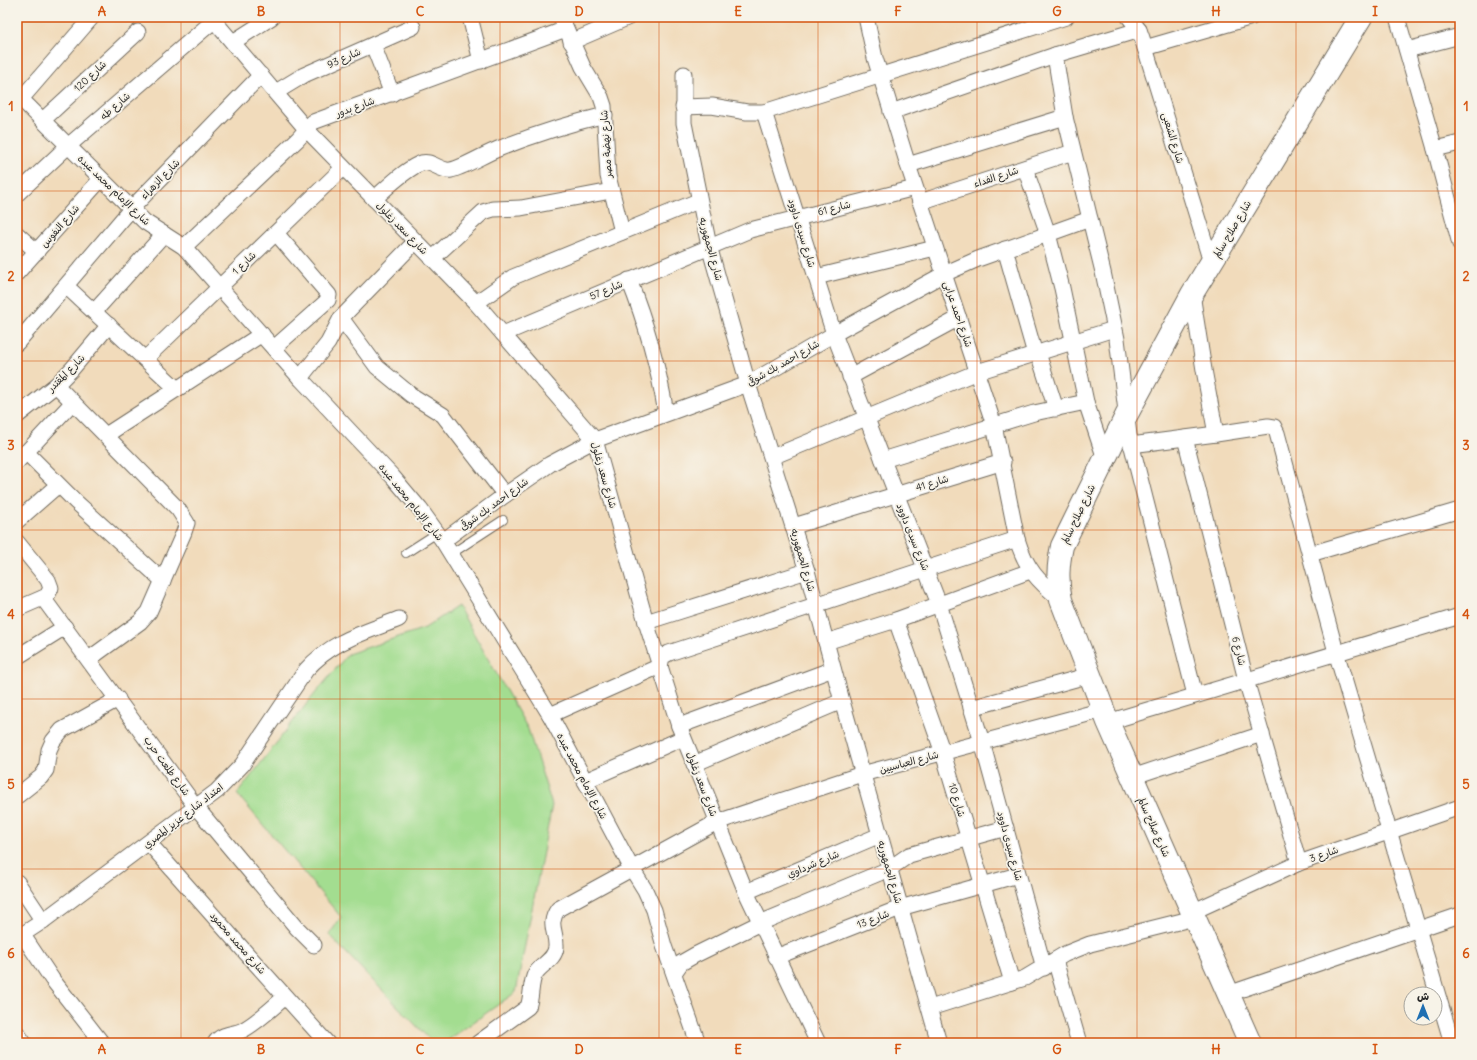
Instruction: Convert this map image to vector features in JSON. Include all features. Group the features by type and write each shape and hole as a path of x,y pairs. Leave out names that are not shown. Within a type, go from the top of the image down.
{"street":[{"path":"19,97 92,17"},
{"path":"234,42 272,17"},
{"path":"470,17 481,60"},
{"name":"شارع بدور","path":"184,247 298,139 306,129 318,120 566,29 629,17"},
{"name":"شارع احمد عرابى","path":"866,17 880,75 908,165 994,425 1017,539 1022,556 1030,571 1041,584 1061,600"},
{"name":"شارع الشعبى","path":"1129,17 1139,30 1211,262"},
{"path":"1145,48 1252,17"},
{"name":"شارع صلاح سالم","path":"1250,1043 1106,716 1061,600 1058,564 1062,546 1126,416 1192,294 1361,17"},
{"path":"1397,17 1435,149 1460,244"},
{"name":"شارع سعد زغلول","path":"214,18 306,129 476,303 595,440 646,622 681,732 746,892 816,1042"},
{"name":"شارع طه","path":"17,194 68,146 214,18"},
{"path":"682,107 712,106 747,112 764,112 1057,18"},
{"name":"شارع 93","path":"276,92 304,75 413,27"},
{"name":"شارع نهضة مصر","path":"566,29 587,75 601,97 605,116 606,158 611,191 622,232"},
{"path":"892,112 1055,55 1139,30"},
{"name":"شارع 120","path":"43,120 138,32"},
{"path":"1407,50 1460,36"},
{"path":"373,45 392,94"},
{"path":"1055,55 1065,117 1090,219 1114,329 1131,445 1195,695"},
{"name":"شارع الجمهوريه","path":"684,74 682,107 686,140 698,201 709,246 748,384 807,571 862,774 939,1043"},
{"name":"شارع الزهراء","path":"17,343 131,209 261,75"},
{"name":"شارع الإمام محمد عبده","path":"19,97 145,222 184,247 300,378 393,477 440,537 550,715 632,869 645,890 654,910 664,946 698,1043"},
{"name":"شارع سيدى داوود","path":"764,112 834,334 939,604 982,742 1018,875 1080,1043"},
{"path":"374,199 408,170 423,162 427,162 443,170 450,170 482,155 536,134 605,116"},
{"path":"908,165 1065,117"},
{"path":"1435,149 1460,143"},
{"name":"شارع الفداء","path":"918,195 1025,168 1073,152"},
{"name":"شارع 1","path":"145,359 344,168"},
{"path":"1025,168 1048,234 1074,342 1086,402 1105,459"},
{"name":"شارع النفوس","path":"17,273 101,179"},
{"path":"432,259 483,212 521,208 611,191"},
{"name":"شارع 61","path":"709,246 750,230 797,217 918,195"},
{"path":"476,303 513,277 698,201"},
{"name":"شارع احمد بك شوقى","path":"440,537 550,464 595,440 748,384 834,334 944,274 978,259 1090,219"},
{"path":"274,348 328,300 329,295 276,233"},
{"path":"17,234 37,252"},
{"path":"94,312 164,234"},
{"path":"300,378 328,343 341,318 416,242"},
{"name":"شارع 57","path":"503,334 709,246"},
{"path":"816,277 936,248"},
{"path":"1005,249 1036,353 1056,409"},
{"path":"629,280 644,316 657,361 666,413"},
{"path":"66,286 177,389"},
{"path":"1192,294 1216,434"},
{"path":"341,318 377,367 410,395 443,414 505,495"},
{"path":"850,377 959,318"},
{"name":"شارع المقتدر","path":"17,416 56,385 72,369 109,325"},
{"path":"772,457 977,372 1114,329"},
{"path":"106,435 262,334"},
{"path":"56,385 186,519 186,527 149,612 140,622 89,660"},
{"path":"73,402 21,457 58,485 163,581"},
{"path":"883,460 1034,413 1086,402"},
{"path":"1131,445 1216,434 1261,426 1274,427 1279,440 1336,652 1452,1043"},
{"name":"شارع 6","path":"1186,438 1246,680 1299,863"},
{"name":"شارع 41","path":"794,526 1002,462"},
{"path":"17,521 58,485"},
{"path":"1310,554 1460,510"},
{"path":"550,715 660,666 662,657 669,654 816,604 1017,539"},
{"path":"17,542 51,583 50,592 43,598 17,609"},
{"path":"646,622 807,571"},
{"path":"826,642 896,620 1030,571"},
{"name":"شارع طلعت حرب","path":"43,598 196,807 296,928 314,945"},
{"name":"شارع العباسيين","path":"478,1043 528,1007 535,974 553,956 555,951 556,946 552,922 558,909 717,822 862,774 982,742 1106,716 1195,695 1460,616"},
{"name":"امتداد شارع عزيز المصري","path":"20,936 43,921 149,843 217,791 242,765 306,670 317,658 344,640 399,619"},
{"name":"شارع 10","path":"896,620 943,753 1012,982"},
{"path":"17,656 65,627"},
{"path":"585,781 681,732 833,669"},
{"path":"971,708 1090,675"},
{"path":"17,796 41,777 46,770 53,740 62,730 118,699"},
{"path":"694,764 842,701"},
{"path":"1132,778 1262,734"},
{"name":"شارع 3","path":"930,1008 1035,974 1076,949 1090,944 1193,915 1299,863 1460,807"},
{"path":"674,973 681,963 695,955 760,923 889,869 909,855 1006,828"},
{"name":"شارع شرداوي","path":"746,892 880,835"},
{"name":"شارع محمد محمود","path":"149,843 327,1043"},
{"name":"شارع 13","path":"776,957 900,908 1018,875"},
{"path":"17,882 43,921"},
{"path":"1228,994 1460,914"},
{"path":"20,936 102,1043"},
{"path":"215,1043 222,1036 236,1033 250,1026 285,997"},
{"path":"17,1033 24,1043"}],"lane":[{"path":"451,554 503,520"},
{"path":"406,553 440,537"}],"green space":[{"path":"458,606 528,729 552,805 516,992 444,1043 433,1043 329,935 341,917 237,794 308,702 348,654 425,628"}]}
